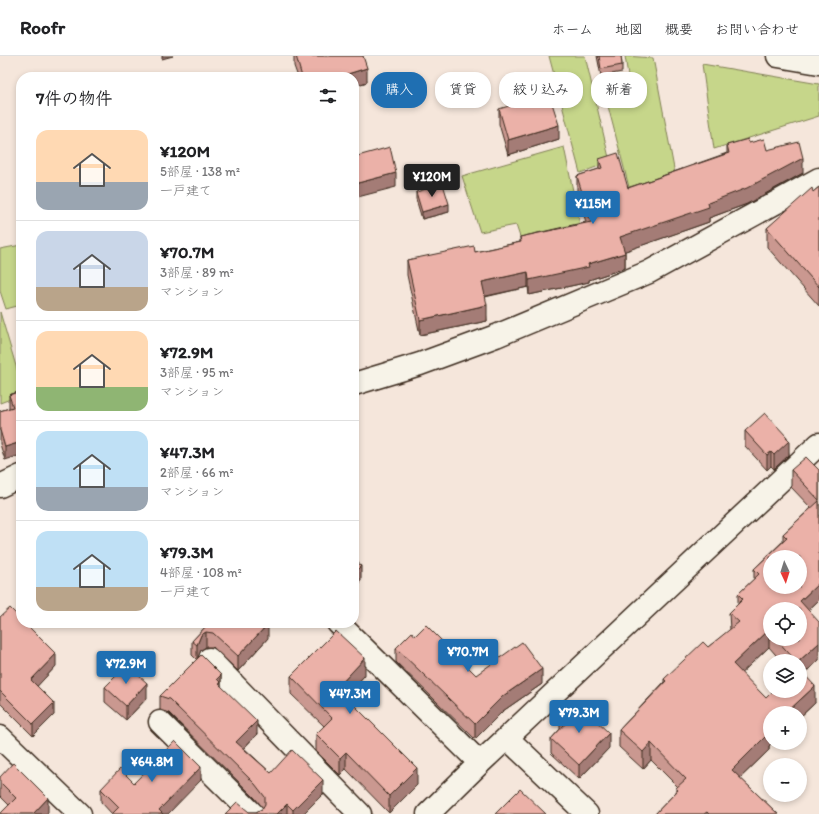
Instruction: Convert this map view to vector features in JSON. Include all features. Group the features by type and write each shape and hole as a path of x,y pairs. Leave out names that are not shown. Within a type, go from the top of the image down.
{"street":[{"path":"778,56 819,63"},
{"path":"359,382 420,364 496,336 649,272 819,179"},
{"path":"428,814 480,763 508,739 819,444"},
{"path":"0,486 16,478"},
{"path":"343,628 480,763"},
{"path":"209,659 360,814"},
{"path":"160,722 253,814"},
{"path":"0,737 80,814"},
{"path":"508,739 587,814"}],"green space":[{"path":"549,56 585,56 591,81 591,108 597,108 610,162 580,173 563,108 583,108 583,72 553,72"},
{"path":"625,56 653,58 675,174 629,187 608,108 647,108 647,72 627,72"},
{"path":"702,64 819,84 819,116 714,149"},
{"path":"564,147 581,230 521,240 516,225 480,232 462,176"},
{"path":"16,246 16,306 6,309 0,291 0,249"},
{"path":"0,312 16,366 16,397 0,403"}],"building":[{"path":"296,56 363,56 367,68 354,72 301,72"},
{"path":"599,56 621,56 622,65 601,69"},
{"path":"554,108 559,125 508,140 499,109"},
{"path":"748,139 749,143 764,139 767,150 799,142 803,158 747,188 708,203 709,207 620,237 625,253 588,264 589,267 529,280 528,272 482,282 487,305 420,320 407,260 474,246 475,252 521,242 520,237 591,222 577,176 602,168 599,159 618,153 628,188 729,153 727,145"},
{"path":"390,147 396,173 359,183 359,156"},
{"path":"443,184 449,204 422,212 416,192"},
{"path":"819,187 819,287 767,228 812,188 813,192"},
{"path":"16,393 16,444 5,447 0,430 0,411 13,407 9,395"},
{"path":"765,413 789,441 774,455 771,452 767,455 745,431"},
{"path":"806,457 819,470 819,500 791,470"},
{"path":"819,501 819,583 800,601 801,602 763,602 763,636 733,664 763,695 763,698 802,698 794,706 763,706 763,739 732,770 763,800 763,802 765,802 778,814 709,814 707,812 704,814 655,814 678,790 676,788 686,779 651,743 643,752 619,730 666,681 664,679 703,642 708,647 739,622 729,613 743,599 738,594 759,574 754,569 763,561 763,594 807,594 807,550 774,550 787,538 783,534"},
{"path":"10,608 16,614 16,628 30,628 56,654 31,680 54,703 33,724 0,691 0,617"},
{"path":"807,609 819,622 819,643 807,654 790,654 782,646 807,646"},
{"path":"426,625 476,675 522,642 542,669 503,696 475,724 396,648 412,632 415,636"},
{"path":"204,628 264,628 238,656 213,633 206,632 201,635 197,645 192,641"},
{"path":"336,631 365,658 337,688 417,768 389,796 346,752 340,758 316,734 332,718 291,676"},
{"path":"201,655 221,675 217,679 221,683 219,684 257,721 236,742 271,773 292,750 323,780 293,810 287,804 277,814 225,814 237,802 249,812 256,812 262,809 265,804 265,797 255,784 169,699 160,696"},
{"path":"127,665 147,683 126,706 105,687"},
{"path":"807,677 815,686 807,693"},
{"path":"576,702 609,733 579,765 551,739 566,723 560,718"},
{"path":"175,741 201,767 159,810 163,814 112,814 119,807 101,789 120,769 134,783"},
{"path":"13,763 48,798 33,814 0,814 16,798 0,782 0,777"},
{"path":"520,789 546,814 495,814"}]}
